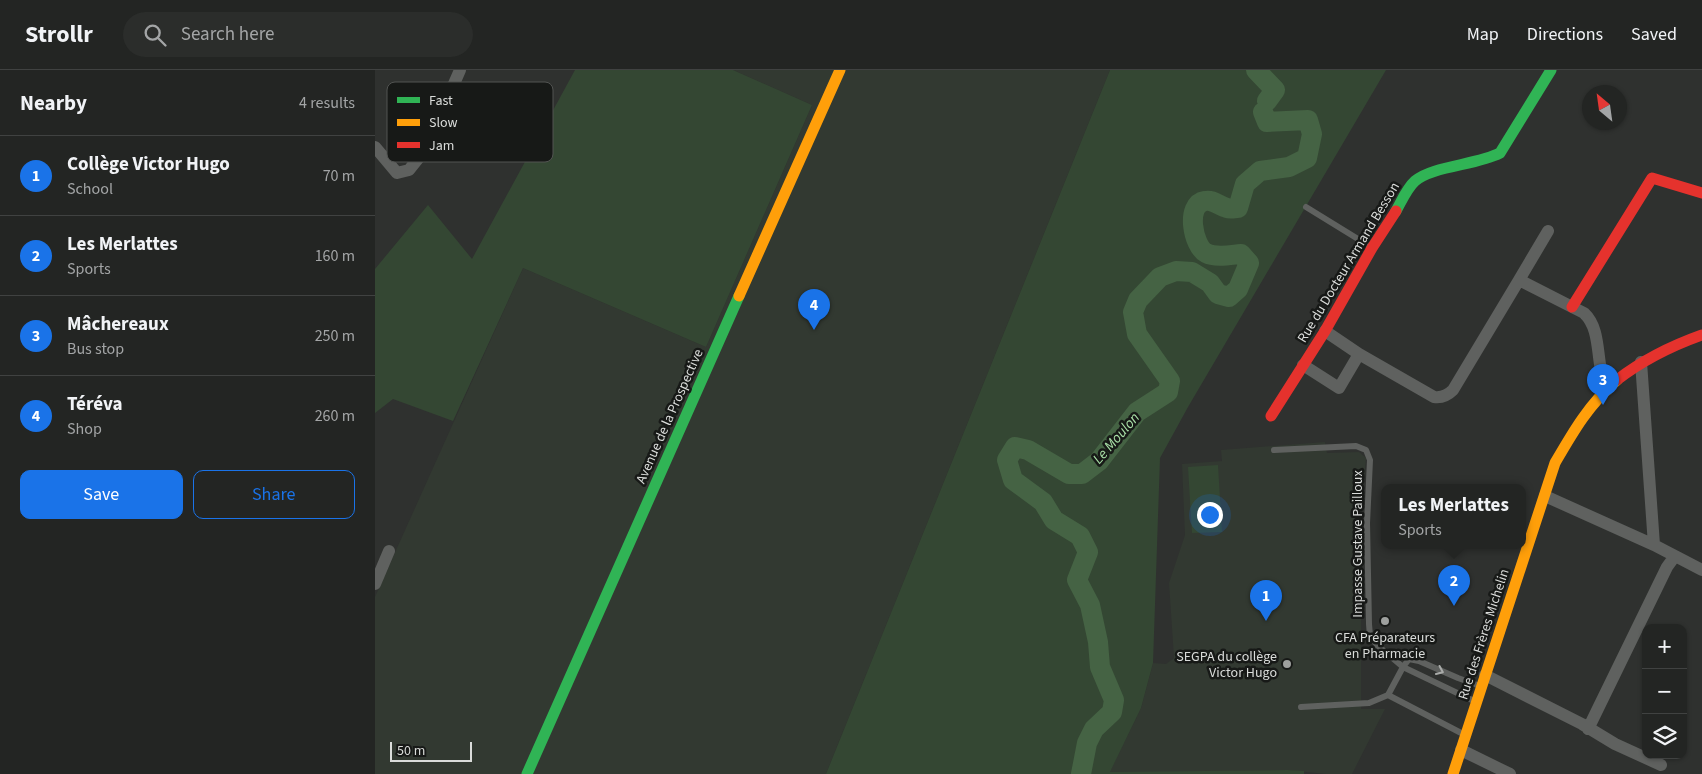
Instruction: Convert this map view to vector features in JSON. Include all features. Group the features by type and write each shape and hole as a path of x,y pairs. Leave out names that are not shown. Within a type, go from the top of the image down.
{"street":[{"path":"455,82 460,70"},
{"name":"Avenue de la Prospective","path":"527,774 839,70"},
{"name":"Rue du Docteur Armand Besson","path":"1271,416 1417,179 1427,174 1490,158 1500,153 1551,70"},
{"path":"375,147 387,161"},
{"path":"388,162 397,173 409,170 415,162"},
{"path":"1572,307 1652,178 1702,194"},
{"path":"1325,331 1359,354 1434,397 1438,398 1448,395 1453,390 1548,231"},
{"path":"1519,280 1584,313 1591,322 1601,372 1607,390"},
{"name":"Rue des Frères Michelin","path":"1453,774 1555,463 1572,432 1607,390 1625,372 1670,347 1702,335"},
{"path":"1303,365 1339,388 1359,354"},
{"path":"1641,362 1654,545"},
{"path":"1545,496 1654,545 1702,570"},
{"path":"375,584 389,551"},
{"path":"1588,729 1667,567 1675,556"},
{"path":"1483,681 1582,724 1588,729 1661,766"},
{"path":"1461,750 1510,774"}],"lane":[{"path":"1306,207 1373,248"},
{"name":"Impasse Gustave Pailloux","path":"1274,450 1356,446 1366,450 1370,460 1367,523 1369,624 1371,636 1377,645 1403,667 1476,702"},
{"path":"1301,707 1369,704 1388,695 1406,661 1413,659 1458,678 1483,681"},
{"path":"1388,695 1465,735"}],"shaded area":[{"path":"733,70 1110,70 826,774 375,774 375,597 523,268 706,347 812,105"},
{"path":"1325,442 1327,453 1359,452 1366,458 1361,512 1361,709 1385,709 1352,774 1326,774 1287,770 1109,773 1141,708 1153,663 1166,664 1174,658 1169,583 1185,535 1182,464 1222,461 1221,450"}],"green space":[{"path":"575,70 733,70 812,105 706,347 523,268 453,421 393,399 375,413 375,269 428,205 472,259 525,162 553,162 553,110"},
{"path":"1110,70 1386,70 1160,458 1153,663 1141,708 1110,772 1287,770 1304,771 1304,774 826,774"},
{"path":"1218,465 1222,532 1192,533 1188,467"}],"waterway":[{"name":"Le Moulon","path":"1256,70 1275,90 1267,101"},
{"name":"Le Moulon","path":"1081,774 1087,743 1094,729 1112,712 1114,700 1100,667 1098,642 1090,605 1077,580 1088,552 1080,536 1054,520 1043,502 1013,480 1007,460 1015,447 1028,450 1069,474 1082,474 1099,461 1137,412 1168,392 1170,381 1137,334 1133,312 1138,300 1160,277 1176,271 1192,272 1210,283 1218,294 1229,297 1238,289 1249,263 1241,254 1210,255 1201,249 1195,234 1193,217 1195,209 1205,201 1228,208 1238,208 1245,184 1260,171 1289,167 1307,158 1312,134 1308,120 1267,122 1263,112"}],"traffic: fast":[{"path":"1396,211 1409,187 1423,176 1500,153 1551,70"},
{"path":"527,774 739,296"}],"traffic: slow":[{"path":"739,296 840,70"},
{"path":"1453,774 1555,463 1575,429 1598,399 1617,380"}],"traffic: jam":[{"path":"1572,307 1652,178 1702,193"},
{"path":"1271,416 1325,331 1372,248 1396,211"},
{"path":"1617,380 1658,354 1702,335"}],"place":[{"name":"Téréva","path":"814,330"},
{"name":"Mâchereaux","path":"1603,405"},
{"name":"Les Merlattes","path":"1454,606"},
{"name":"Collège Victor Hugo","path":"1266,621"},
{"name":"CFA Préparateurs en Pharmacie","path":"1385,621"},
{"name":"SEGPA du collège Victor Hugo","path":"1287,664"}]}
